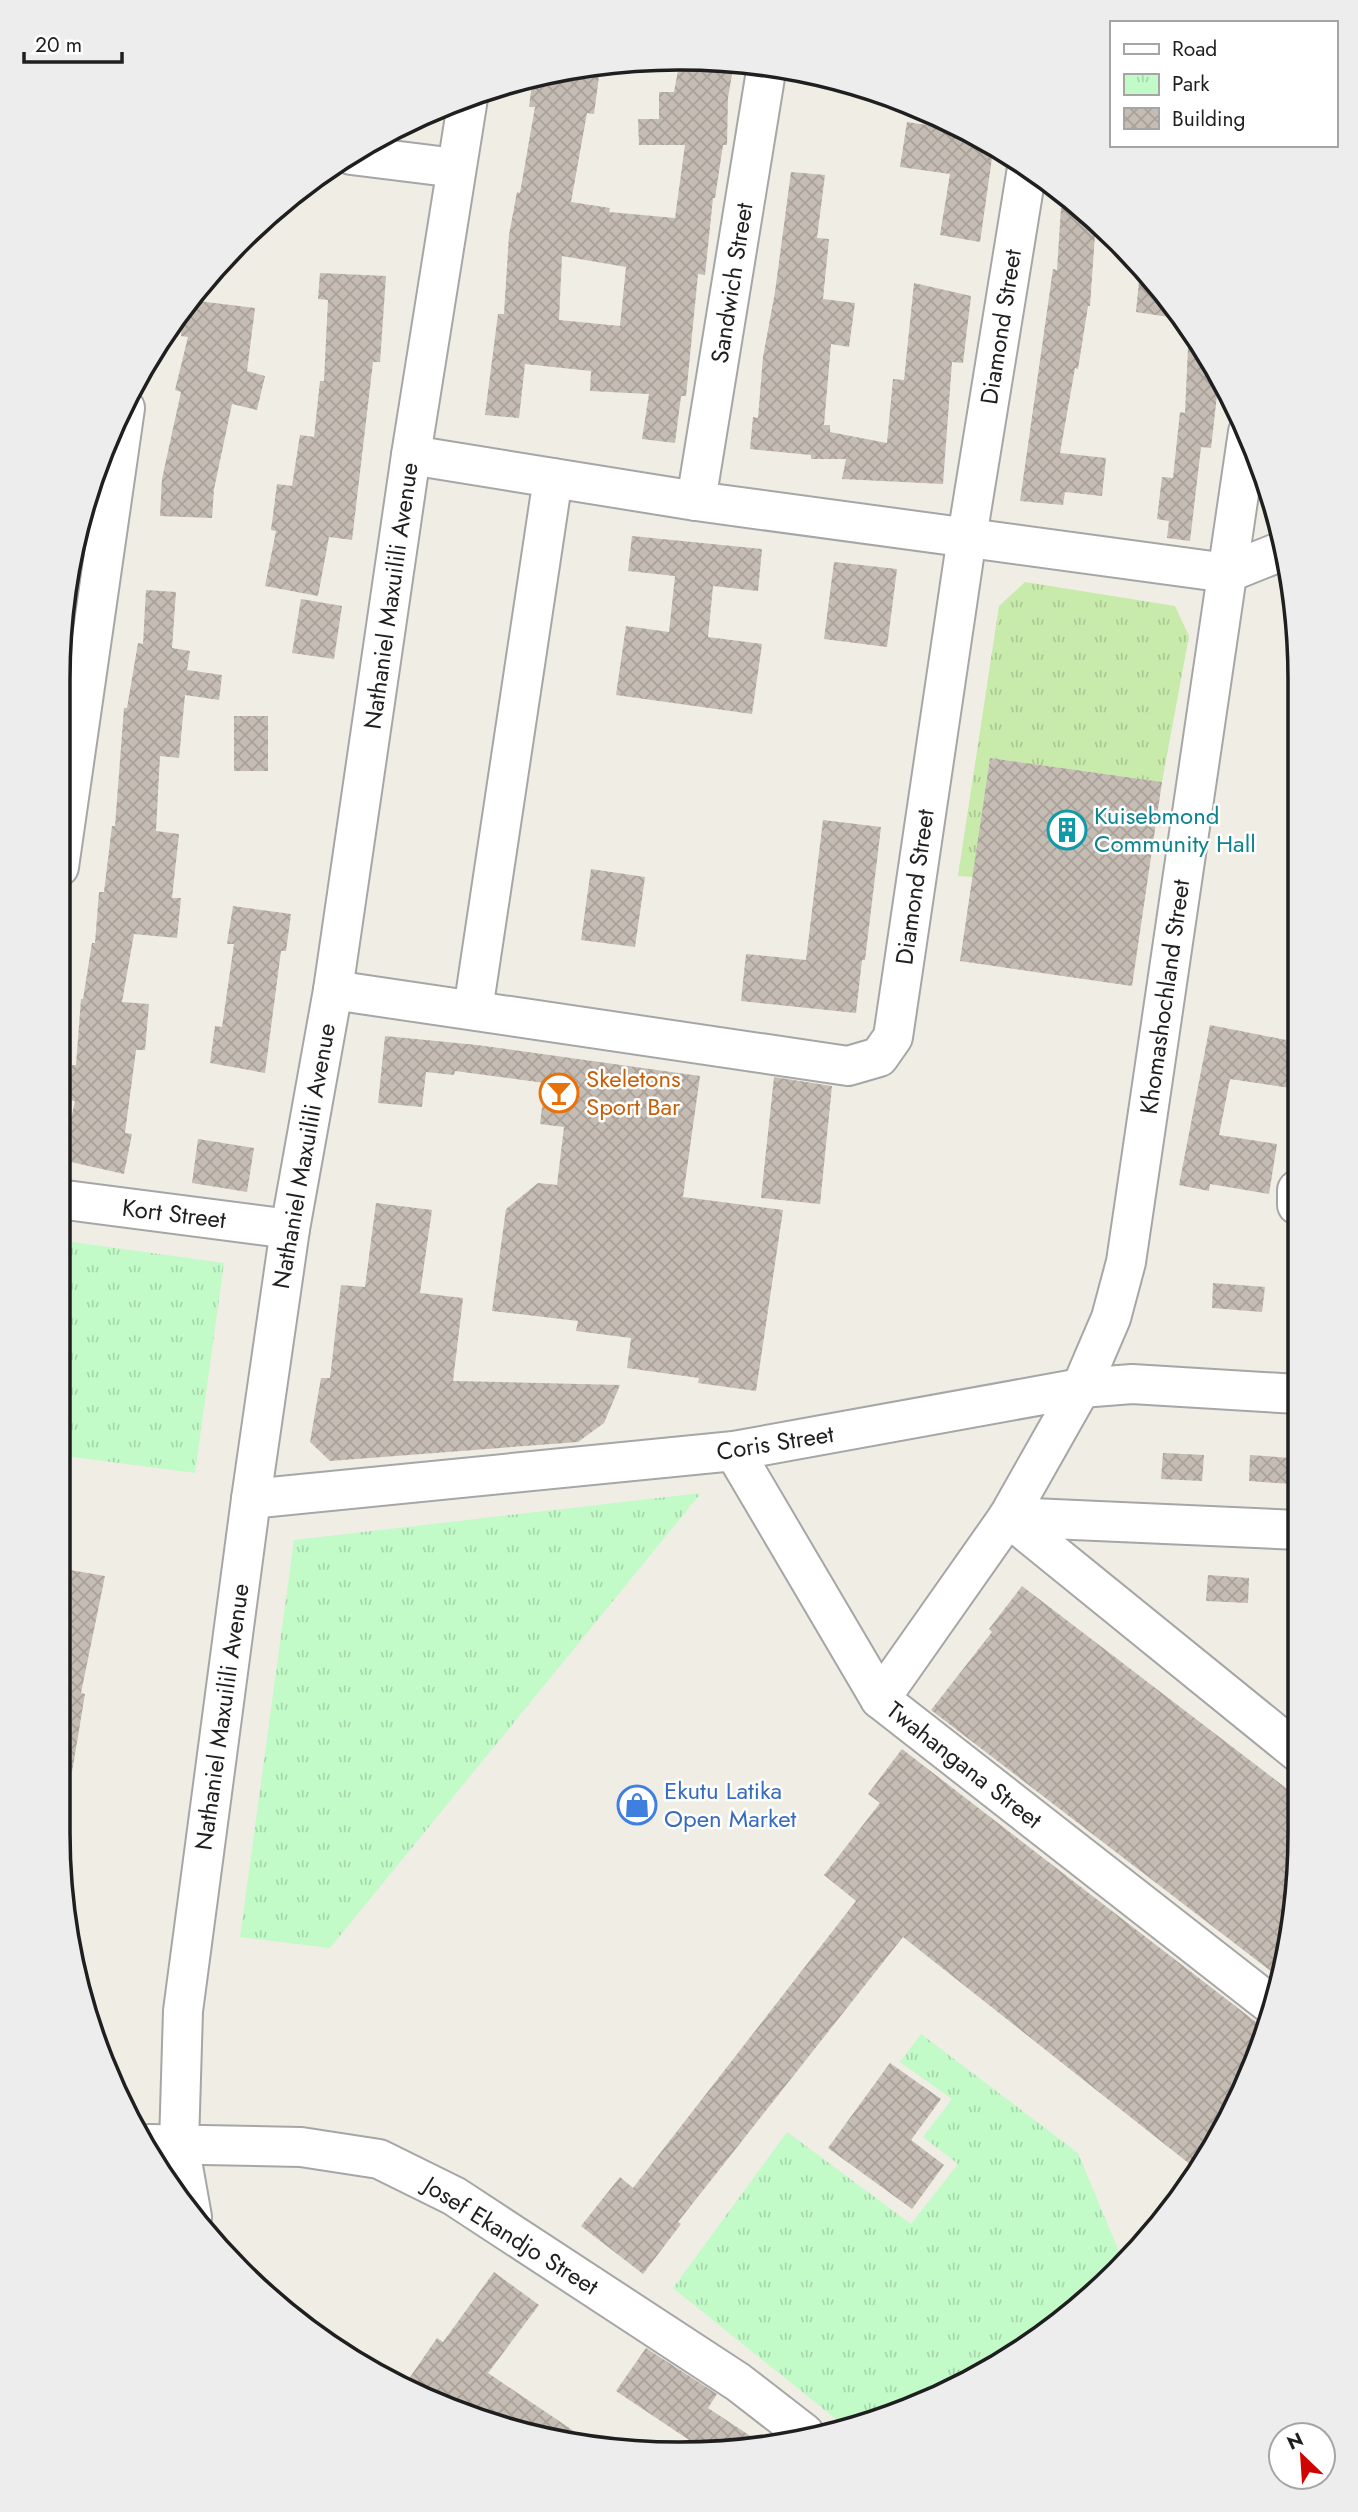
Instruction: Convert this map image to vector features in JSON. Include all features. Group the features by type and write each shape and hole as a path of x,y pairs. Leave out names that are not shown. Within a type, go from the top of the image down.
{"street":[{"name":"Sandwich Street","path":"696,501 765,76"},
{"name":"Nathaniel Maxuilili Avenue","path":"177,2176 165,2144 251,1499 290,1229 333,989 411,455 465,109"},
{"path":"367,157 456,168"},
{"name":"Diamond Street","path":"333,989 848,1066 879,1057 893,1037 967,537 1025,179"},
{"path":"70,704 73,659 118,442"},
{"name":"Khomashochland Street","path":"1081,1388 1111,1318 1126,1262 1245,453"},
{"path":"411,455 696,501 1227,573 1275,554"},
{"path":"473,1010 553,478"},
{"name":"Kort Street","path":"70,1201 290,1229"},
{"name":"Coris Street","path":"251,1499 734,1451 1081,1388 1132,1384 1288,1393"},
{"name":"Twahangana Street","path":"1081,1388 1008,1517 880,1699 1265,2000"},
{"path":"734,1451 880,1699"},
{"path":"1008,1517 1288,1530"},
{"path":"1008,1517 1288,1745"},
{"name":"Josef Ekandjo Street","path":"165,2144 302,2147 379,2159 464,2203 738,2382 800,2430"}],"green space":[{"path":"1025,582 1175,606 1189,636 1162,782 990,758 973,877 958,876 999,606"},
{"path":"70,1242 224,1263 195,1473 70,1457"},
{"path":"701,1493 330,1948 240,1937 294,1540"},
{"path":"921,2034 1078,2153 1120,2254 1050,2316 984,2360 912,2396 838,2421 673,2288 787,2132 911,2224 958,2164 923,2137 952,2099 900,2062"}],"building":[{"path":"678,70 732,72 728,98 727,145 723,145 713,198 705,275 698,274 686,396 681,396 675,443 642,439 649,394 590,391 591,371 525,364 519,418 485,415 498,314 504,314 509,235 517,192 520,193 535,107 529,107 531,89 599,76 594,114 587,113 571,202 610,208 609,212 675,218 685,145 639,145 638,119 659,119 659,92 674,92","holes":["562,256 626,267 620,326 559,320"]},
{"path":"907,122 933,126 992,157 980,242 940,235 950,174 900,167"},
{"path":"791,172 825,175 817,238 829,239 823,299 855,303 849,347 831,344 824,425 830,425 830,432 887,443 893,379 904,380 914,283 971,296 963,363 952,362 943,484 842,479 846,459 811,459 811,455 750,449 753,417 758,418 763,357 775,292"},
{"path":"1061,208 1065,208 1095,234 1090,306 1078,369 1075,368 1060,453 1106,458 1102,496 1065,492 1063,505 1020,501 1053,269 1057,270"},
{"path":"320,273 386,276 380,362 373,362 352,540 329,537 318,596 265,586 276,531 271,530 277,484 292,486 300,435 314,437 320,381 324,381 328,300 318,299"},
{"path":"1139,280 1168,317 1136,312"},
{"path":"201,301 255,308 247,371 265,376 257,410 232,404 214,489 212,518 160,516 162,479 181,392 175,390 188,337 181,336 182,328"},
{"path":"1188,346 1217,395 1211,448 1201,447 1190,541 1167,538 1169,521 1157,519 1162,477 1173,478 1180,412 1185,413"},
{"path":"632,536 762,549 758,591 713,586 708,637 762,644 752,714 616,695 626,626 669,632 675,576 628,571"},
{"path":"834,562 897,569 887,647 824,639"},
{"path":"146,590 176,592 172,648 190,651 187,670 222,675 219,700 185,695 179,758 160,756 156,831 179,834 172,898 181,898 177,938 134,934 122,1002 149,1004 145,1050 136,1050 125,1133 132,1134 124,1174 70,1162 70,1124 75,1101 70,1100 70,1082 72,1065 76,1065 81,999 92,943 95,943 99,892 104,892 112,826 115,826 124,708 127,708 138,643 143,644"},
{"path":"301,599 342,606 334,659 292,653"},
{"path":"234,716 268,716 268,771 234,771"},
{"name":"Kuisebmond Community Hall","path":"990,758 1162,782 1132,986 960,961"},
{"path":"823,820 881,827 856,1013 741,1001 746,954 806,960"},
{"path":"591,869 645,877 635,947 581,940"},
{"path":"233,906 291,914 286,951 281,951 265,1073 210,1063 215,1026 222,1027 234,944 227,944"},
{"path":"1210,1025 1288,1040 1288,1088 1230,1079 1219,1135 1277,1144 1269,1194 1210,1184 1209,1191 1179,1185"},
{"path":"385,1036 477,1045 700,1076 683,1197 783,1210 756,1391 698,1383 699,1378 627,1368 631,1338 576,1331 578,1321 492,1311 506,1209 538,1183 557,1185 564,1127 540,1124 545,1083 455,1071 454,1075 426,1072 422,1107 378,1103"},
{"path":"774,1077 832,1086 820,1204 761,1198"},
{"path":"198,1139 254,1148 247,1192 192,1183"},
{"path":"376,1203 432,1210 420,1293 463,1298 453,1381 620,1385 604,1423 578,1442 330,1461 310,1442 321,1378 330,1378 341,1285 365,1287"},
{"path":"1213,1283 1265,1287 1262,1312 1212,1308"},
{"path":"1163,1453 1204,1455 1202,1481 1161,1479"},
{"path":"1250,1455 1288,1458 1288,1484 1249,1481"},
{"path":"70,1570 105,1576 81,1693 85,1694 72,1772"},
{"path":"1208,1575 1249,1578 1248,1603 1206,1601"},
{"path":"1022,1586 1288,1790 1287,1873 1283,1912 1271,1972 931,1710 992,1632 989,1629"},
{"path":"902,1749 1258,2023 1242,2066 1206,2138 1190,2164 903,1937 678,2222 681,2224 643,2274 581,2226 620,2177 633,2188 856,1901 824,1875 880,1803 868,1794"},
{"path":"890,2063 941,2099 911,2140 944,2165 912,2209 828,2148"},
{"path":"494,2272 539,2305 488,2373 576,2433 483,2410 409,2378 437,2338 443,2342"},
{"path":"646,2348 717,2394 708,2408 753,2438 692,2442 616,2391"}],"place":[{"name":"Kuisebmond Community Hall","path":"1067,830"},
{"name":"Skeletons Sport Bar","path":"559,1093"},
{"name":"Ekutu Latika Open Market","path":"637,1805"}]}
